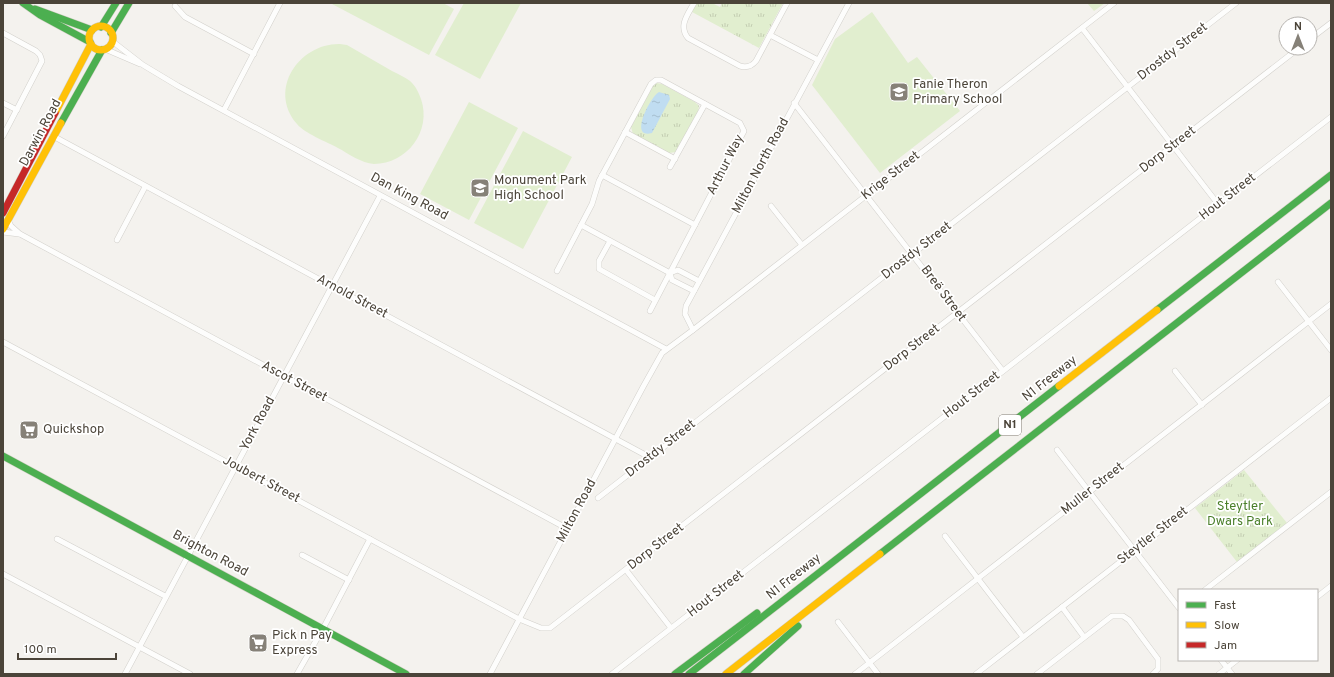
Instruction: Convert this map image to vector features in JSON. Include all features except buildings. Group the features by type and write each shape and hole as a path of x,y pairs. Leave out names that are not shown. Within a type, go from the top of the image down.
{"main road":[{"path":"23,3 92,30 102,27 116,3"},
{"path":"33,8 40,15 76,33 95,48 104,50 129,3"},
{"path":"102,27 106,28 112,37"},
{"path":"90,43 90,34 92,30"},
{"name":"Darwin Road","path":"3,213 90,43"},
{"name":"Darwin Road","path":"3,229 97,56 104,50"},
{"name":"N1 Freeway","path":"689,674 803,584 1331,176"},
{"name":"N1","path":"726,674 1127,360 1331,203"},
{"name":"Brighton Road","path":"3,456 322,630 406,674"},
{"path":"675,674 788,591 803,584"},
{"path":"744,674 814,611 831,593"}],"street":[{"path":"224,110 280,3"},
{"path":"694,3 683,25 685,35 690,40 740,66 749,66 754,64 787,3"},
{"name":"Milton North Road","path":"693,330 685,314 685,309 794,103 849,3"},
{"name":"Krige Street","path":"666,349 693,330 1114,3"},
{"name":"Drostdy Street","path":"598,498 1236,3"},
{"path":"174,6 184,17 254,54"},
{"path":"1318,33 1331,23"},
{"path":"1082,28 1218,204"},
{"path":"3,33 36,51 41,57 41,64 3,136"},
{"path":"770,34 818,60"},
{"name":"Dan King Road","path":"112,37 143,65"},
{"name":"Dan King Road","path":"104,50 143,65 380,196 666,349"},
{"name":"Dorp Street","path":"520,619 541,628 554,626 1289,56"},
{"name":"Arthur Way","path":"625,132 654,81 661,80 740,123 744,130 650,311"},
{"path":"3,103 17,110"},
{"name":"Breë Street","path":"794,103 1003,371"},
{"path":"670,167 705,104"},
{"name":"Hout Street","path":"612,674 1331,117"},
{"path":"556,271 592,204 596,187 625,132 675,159"},
{"name":"Arnold Street","path":"53,136 651,458"},
{"path":"602,175 695,225"},
{"path":"117,240 146,187"},
{"name":"York Road","path":"125,674 165,596 236,467 380,196"},
{"path":"771,206 802,245"},
{"name":"Ascot Street","path":"8,220 11,226 20,234 283,377 568,529"},
{"path":"581,225 670,273 672,280 694,291"},
{"name":"Ascot Street","path":"3,232 20,234"},
{"path":"610,241 599,261 599,269 655,300"},
{"path":"670,273 678,270 699,281"},
{"path":"1278,282 1331,350"},
{"name":"Muller Street","path":"855,674 1331,304"},
{"name":"Joubert Street","path":"3,342 520,619"},
{"name":"Milton Road","path":"490,674 658,359 666,349"},
{"path":"1175,371 1202,404"},
{"name":"Steytler Street","path":"976,674 1331,398"},
{"path":"1057,450 1178,607"},
{"path":"1206,589 1331,492"},
{"path":"945,536 1023,637"},
{"path":"57,539 165,596"},
{"path":"297,674 370,539"},
{"path":"302,555 349,580"},
{"path":"626,570 671,628"},
{"path":"3,574 190,674"},
{"path":"1318,596 1331,586"},
{"path":"1062,607 1084,637"},
{"path":"1037,674 1112,616 1123,616 1129,620 1158,659 1158,669 1153,674"},
{"path":"838,622 878,674"},
{"path":"1222,661 1232,674"},
{"path":"1219,674 1236,661"}],"green space":[{"path":"443,3 454,9 429,55 332,4"},
{"path":"464,3 521,3 480,79 435,55"},
{"path":"697,3 712,3 720,7 722,3 783,3 759,48 692,12"},
{"path":"1087,3 1105,3 1094,11"},
{"path":"872,12 908,63 917,57 960,111 880,173 812,85 835,39"},
{"path":"340,44 347,45 406,78 415,87 421,99 423,123 420,134 414,144 406,152 386,163 374,164 360,160 305,131 297,124 289,110 285,97 287,83 292,70 312,51 325,46"},
{"path":"657,83 662,84 695,102 699,106 698,112 676,152 669,153 633,134 631,127 653,86"},
{"path":"469,102 518,128 469,220 420,194"},
{"path":"523,131 572,157 523,249 474,223"},
{"name":"Steytler Dwars Park","path":"1244,470 1287,523 1237,562 1195,508"}],"water":[{"path":"659,92 669,95 670,99 652,133 645,133 642,130 641,124 643,117 655,95"}],"traffic: fast":[{"path":"23,3 40,15 90,42"},
{"path":"101,27 116,3"},
{"path":"111,33 129,3"},
{"path":"35,9 92,30"},
{"path":"61,123 102,50"},
{"path":"1157,310 1331,175"},
{"path":"880,554 1331,203"},
{"path":"689,674 1059,386"},
{"path":"3,456 406,674"},
{"path":"675,674 757,613"},
{"path":"744,674 798,626"}],"traffic: slow":[{"path":"101,26 109,30 113,38 109,46 101,50 93,46 89,38 93,30 101,26"},
{"path":"55,113 91,44"},
{"path":"3,229 61,123"},
{"path":"1059,386 1157,310"},
{"path":"726,674 880,554"}],"traffic: jam":[{"path":"3,213 55,113"}],"place":[{"name":"Fanie Theron Primary School","path":"899,92"},
{"name":"Monument Park High School","path":"480,188"},
{"name":"Quickshop","path":"29,430"},
{"name":"Pick n Pay Express","path":"258,643"}]}
